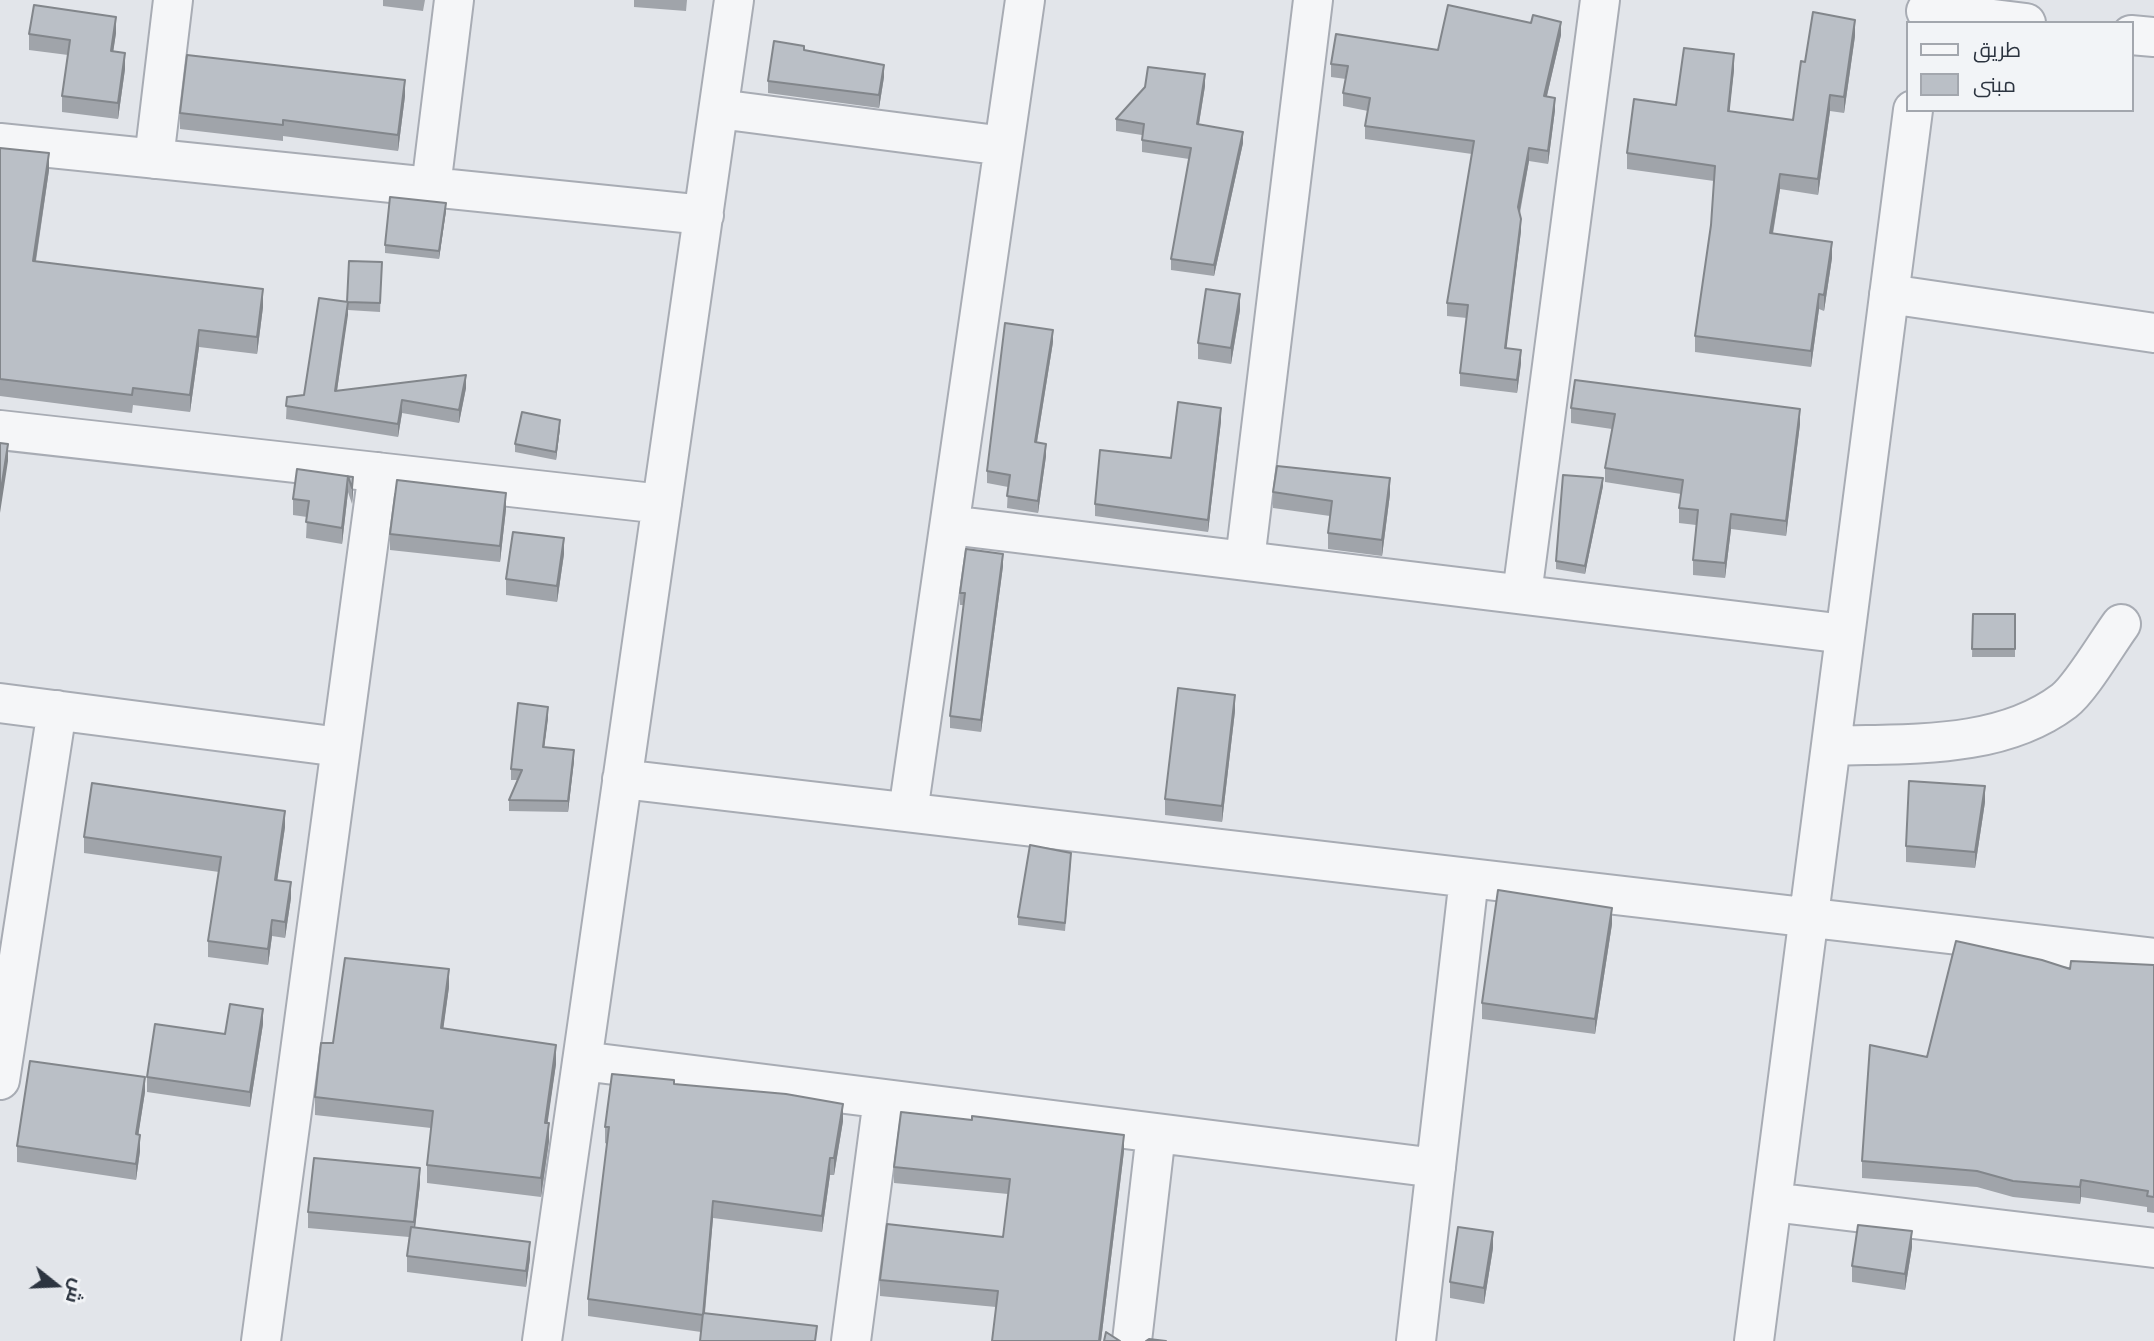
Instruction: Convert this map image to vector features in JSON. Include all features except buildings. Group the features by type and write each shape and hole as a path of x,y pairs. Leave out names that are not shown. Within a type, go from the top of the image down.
{"street":[{"path":"154,159 173,0"},
{"path":"431,187 454,0"},
{"path":"541,1341 734,0"},
{"path":"908,812 1026,0"},
{"path":"1245,560 1313,0"},
{"path":"1522,594 1600,0"},
{"path":"1926,11 2009,21"},
{"path":"2133,35 2154,37"},
{"path":"719,109 1004,146"},
{"path":"1754,1341 1913,112"},
{"path":"0,143 704,215"},
{"path":"1889,294 2154,333"},
{"path":"0,430 662,504"},
{"path":"261,1341 378,472"},
{"path":"950,525 1845,634"},
{"path":"1831,746 1953,741 2021,725 2065,700 2121,624"},
{"path":"0,703 340,747"},
{"path":"0,1080 57,710"},
{"path":"622,779 2154,958"},
{"path":"1416,1341 1469,878"},
{"path":"582,1061 1436,1168"},
{"path":"850,1341 883,1099"},
{"path":"1132,1341 1156,1133"},
{"path":"1772,1202 2154,1248"}]}
